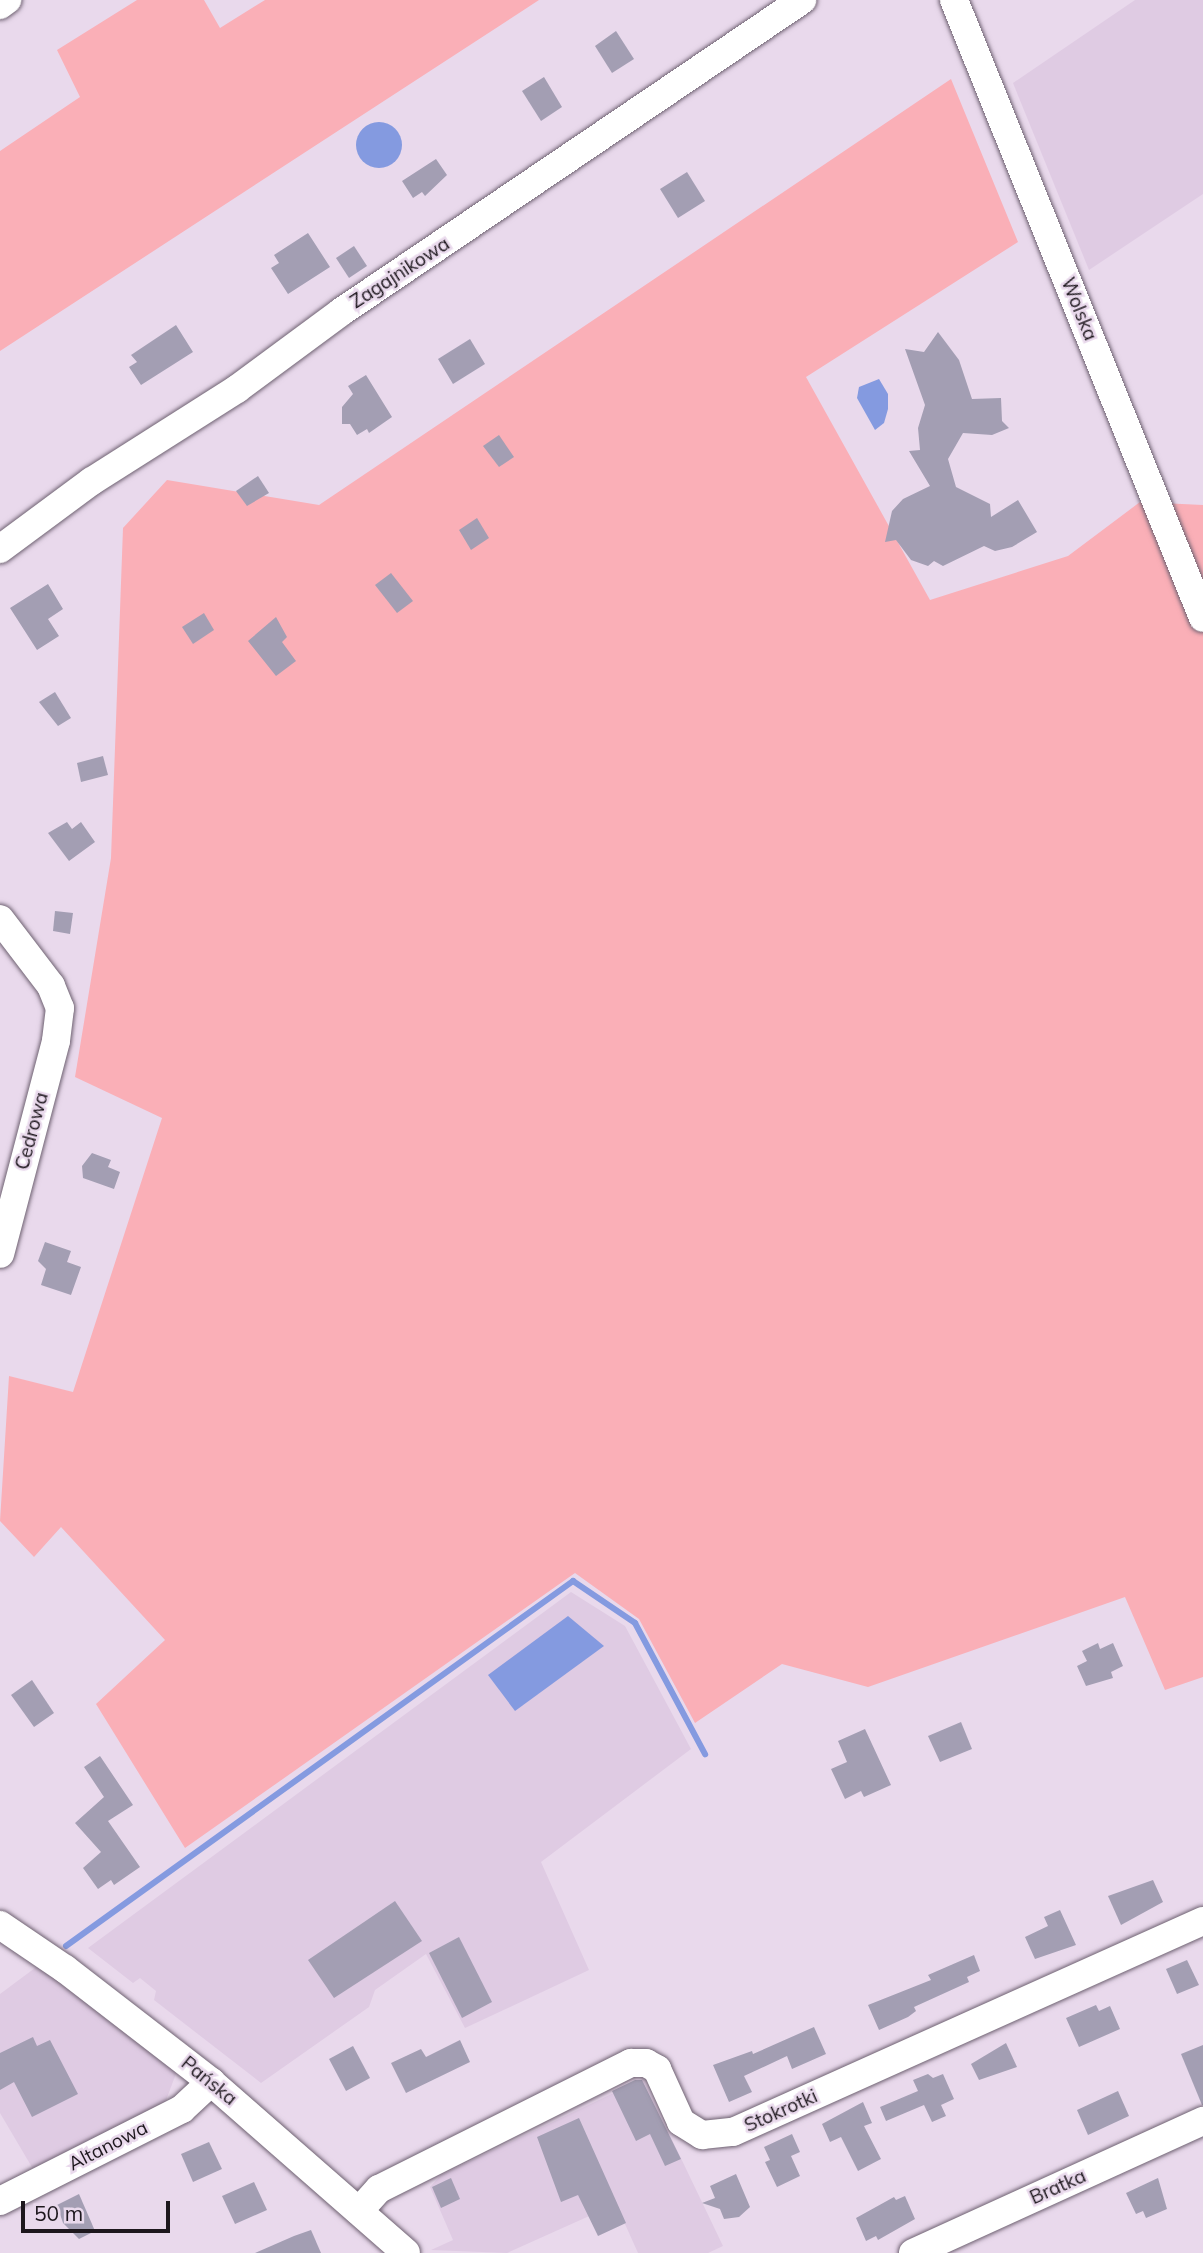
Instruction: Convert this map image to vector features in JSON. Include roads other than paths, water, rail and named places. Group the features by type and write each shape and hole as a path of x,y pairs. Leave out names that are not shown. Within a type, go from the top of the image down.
{"street":[{"path":"0,5 7,0"},
{"name":"Zagajnikowa","path":"0,549 92,481 237,389 341,312 802,0"},
{"name":"Wolska","path":"954,0 1203,618"},
{"name":"Cedrowa","path":"0,919 51,985 60,1008 57,1041 0,1254"},
{"name":"Stokrotki","path":"359,2211 379,2189 631,2063 646,2063 657,2069 681,2122 702,2135 733,2132 1203,1921"},
{"name":"Pańska","path":"0,1925 65,1969 211,2082 406,2253"},
{"name":"Altanowa","path":"0,2201 182,2109 211,2082"},
{"name":"Bratka","path":"912,2253 1203,2121"}],"water":[{"path":"379,122 395,129 402,145 395,161 379,168 363,161 356,145 363,129"},
{"path":"879,379 888,394 888,409 884,423 875,430 857,398 859,387"},
{"path":"568,1616 604,1646 515,1711 488,1675"}],"waterway":[{"path":"66,1946 573,1581 635,1623 705,1754"}]}
